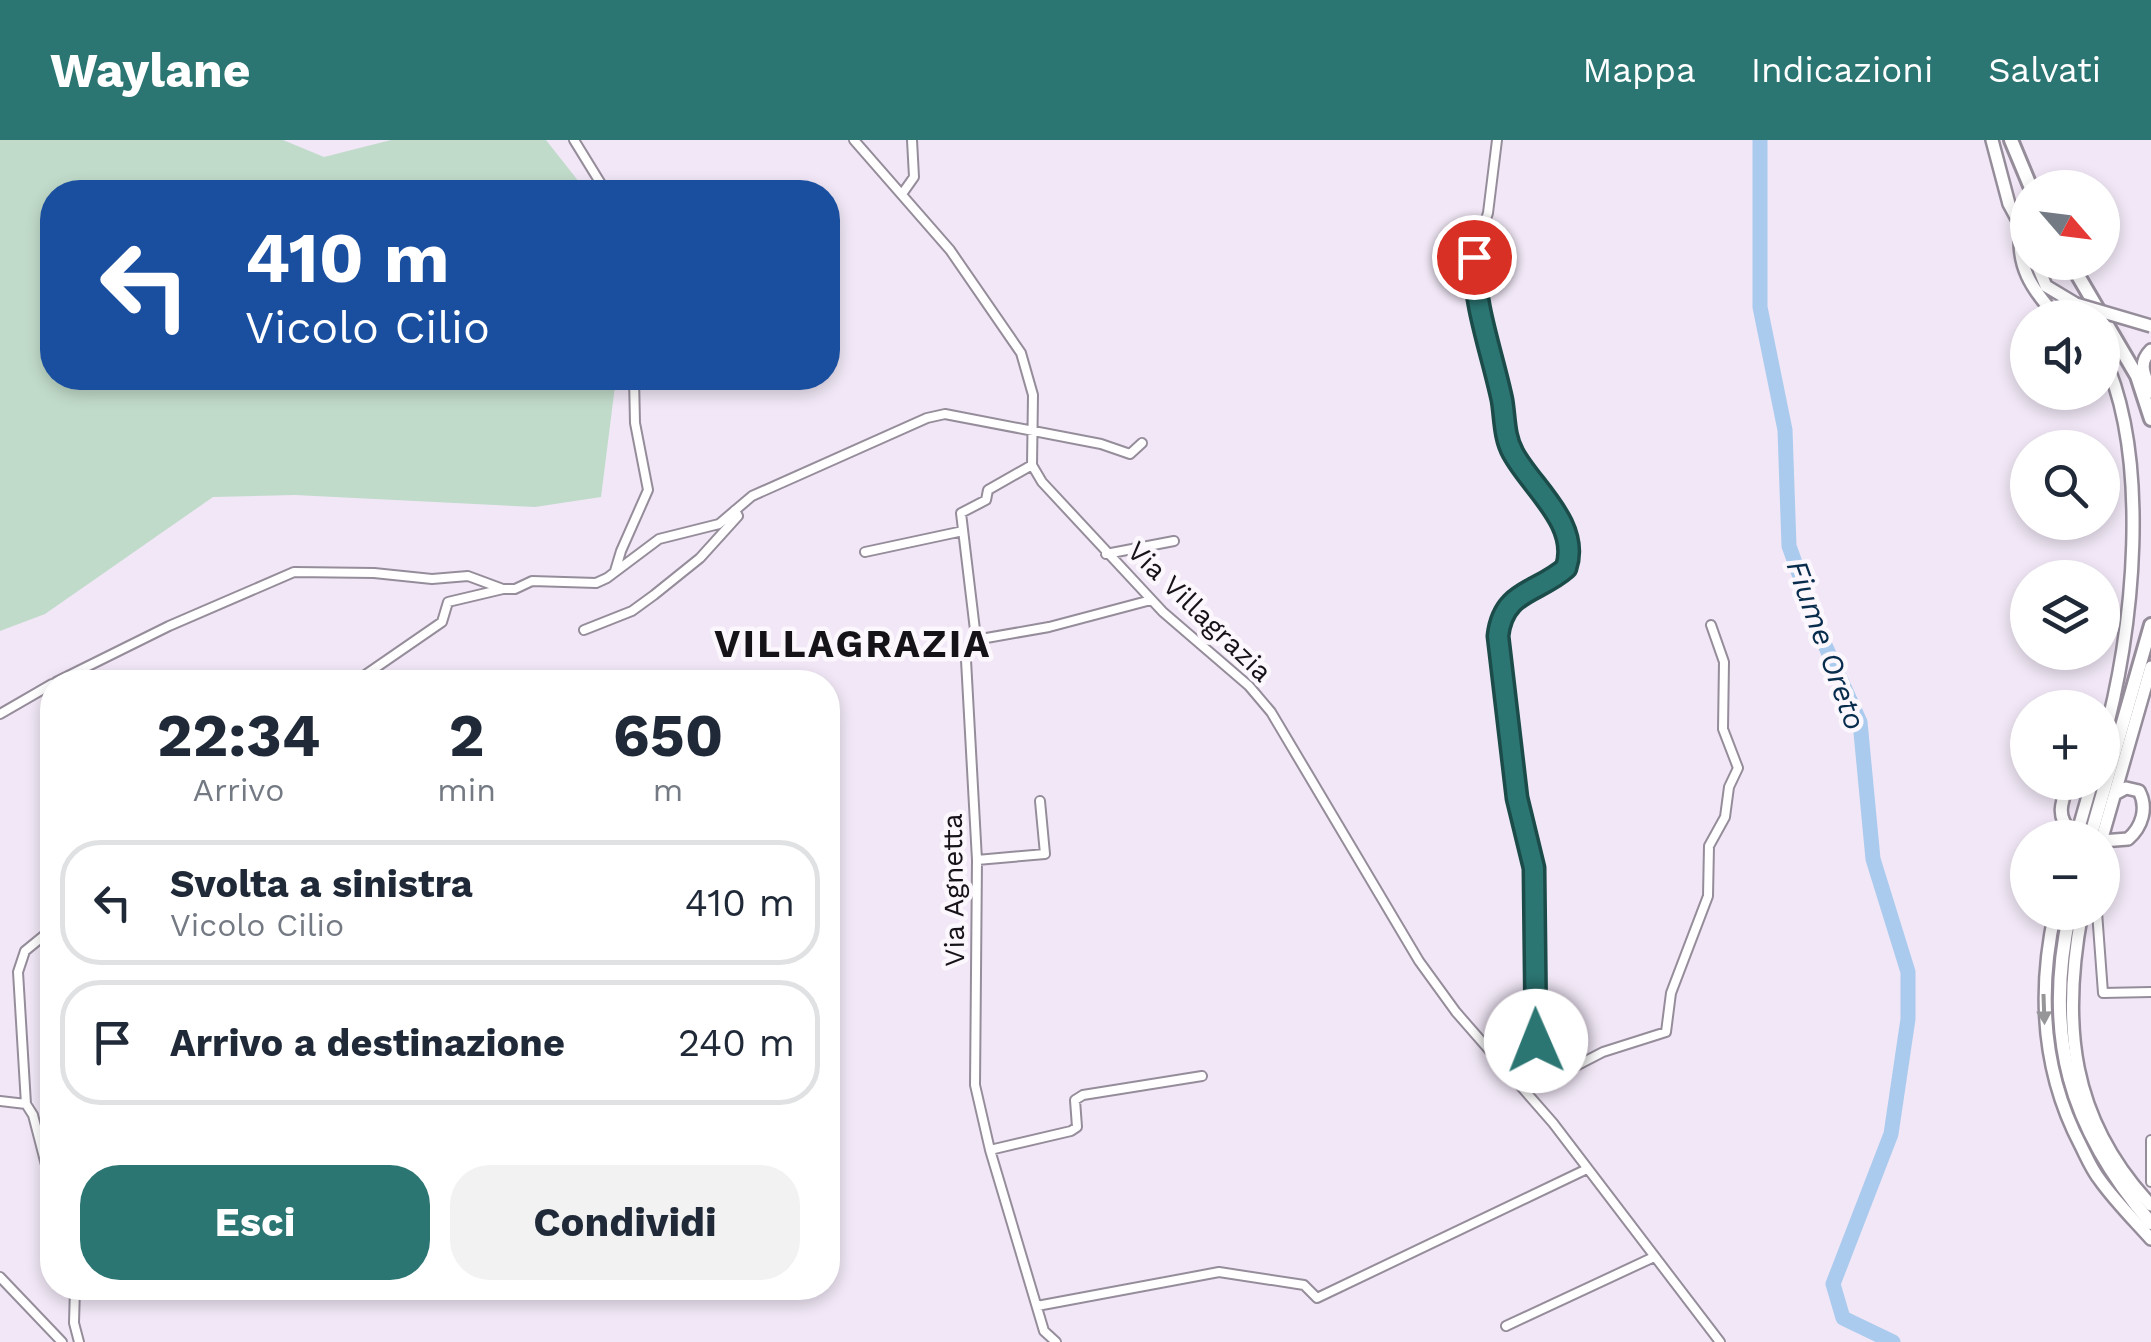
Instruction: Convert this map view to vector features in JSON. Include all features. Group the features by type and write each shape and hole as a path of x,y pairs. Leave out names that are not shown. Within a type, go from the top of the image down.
{"main road":[{"path":"1992,140 2010,206"},
{"path":"2013,144 2024,170"},
{"path":"2028,280 2043,300"},
{"path":"2044,280 2046,286 2076,304 2151,326"},
{"path":"2080,280 2136,376 2145,422"},
{"path":"2151,350 2143,358 2142,370 2151,392"},
{"path":"2120,381 2145,422"},
{"path":"2118,690 2144,584"},
{"path":"2096,820 2151,625"},
{"path":"2120,776 2151,667"},
{"path":"2120,792 2134,788 2139,791 2144,808 2135,833 2120,839"},
{"path":"2052,930 2043,983 2046,1046 2055,1085 2070,1126 2097,1178 2151,1239"},
{"path":"2067,930 2058,987 2060,1039 2070,1084 2099,1154 2151,1223"},
{"path":"2079,930 2072,966 2070,1024 2080,1078 2094,1121 2114,1160 2151,1205"}],"street":[{"path":"574,140 599,180"},
{"path":"854,140 950,250 1022,353 1032,384 1032,465 988,490 986,500 964,510 962,531 864,552"},
{"path":"902,194 914,177 912,140"},
{"path":"1497,140 1488,212 1474,257 1476,297 1511,451 1563,528 1570,558 1560,574 1508,606 1500,616 1498,636 1517,798 1534,868 1536,1082"},
{"path":"615,571 648,490 636,424 635,390"},
{"path":"372,670 442,622 448,602 516,589 532,581 596,582 660,539 719,524 752,496 927,418 962,415 1101,444 1130,454 1142,442"},
{"name":"Via Villagrazia","path":"1032,465 1042,482 1106,554 1151,600 1249,686 1271,712 1419,961 1456,1012 1526,1090 1720,1342"},
{"path":"584,630 632,611 654,595 710,548 738,516 734,510"},
{"name":"Via Agnetta","path":"962,531 975,640 966,660 977,860 974,1070 990,1150 1044,1330 1056,1342"},
{"path":"1106,554 1174,541"},
{"path":"80,670 294,572 374,573 432,580 468,576 503,590"},
{"path":"975,640 1151,600"},
{"path":"1526,1090 1603,1052 1666,1032 1675,978 1708,896 1710,846 1725,816 1728,787 1738,768 1723,728 1724,662 1711,625"},
{"path":"0,714 40,691"},
{"path":"977,860 1045,854 1040,801"},
{"path":"2098,930 2103,994 2151,992"},
{"path":"40,939 26,951 18,972 26,1104 40,1143"},
{"path":"990,1150 1071,1131 1077,1127 1075,1100 1083,1094 1202,1076"},
{"path":"0,1101 26,1104"},
{"path":"2151,1140 2151,1182"},
{"path":"1037,1306 1219,1272 1304,1285 1317,1298 1587,1169"},
{"path":"1506,1326 1654,1257"},
{"path":"0,1277 62,1342"},
{"path":"75,1300 74,1323 79,1342"}],"green space":[{"path":"0,140 283,140 324,157 391,140 546,140 578,180 40,180 40,390 614,390 601,497 535,507 295,495 213,497 45,614 0,631"}],"waterway":[{"name":"Fiume Oreto","path":"1760,140 1760,307 1785,430 1789,546 1824,643 1860,722 1873,859 1908,972 1908,1019 1891,1134 1833,1284 1843,1318 1893,1342"}],"district":[{"name":"VILLAGRAZIA","path":"853,644"}],"route":[{"path":"1474,257 1476,297 1503,406 1506,436 1511,451 1563,528 1570,558 1560,574 1508,606 1500,616 1498,636 1517,798 1534,868 1536,1041"}]}
